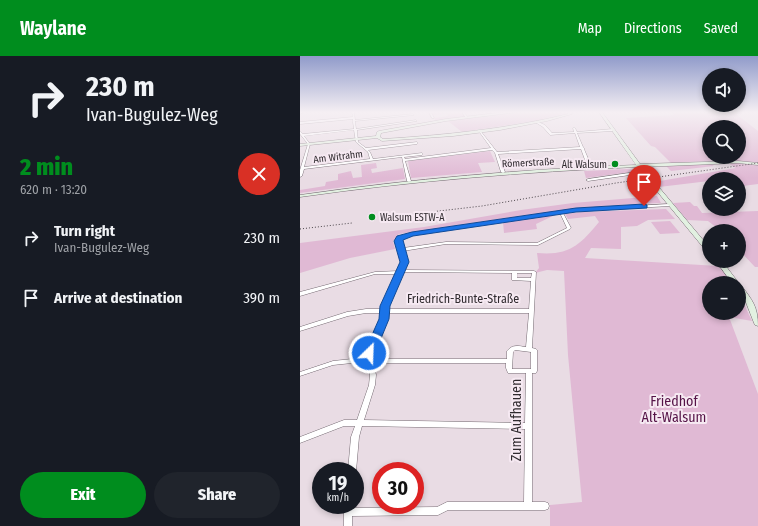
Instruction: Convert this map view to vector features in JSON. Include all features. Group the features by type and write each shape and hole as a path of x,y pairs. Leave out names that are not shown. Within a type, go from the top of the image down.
{"street":[{"path":"300,176 309,144 304,135 315,134"},
{"path":"355,134 357,142 370,154 372,160"},
{"path":"300,145 378,137 380,140 443,134"},
{"path":"482,134 496,153 504,172"},
{"path":"577,134 590,168"},
{"path":"616,134 638,166 702,242"},
{"path":"415,137 422,154 426,158"},
{"path":"365,149 417,144"},
{"path":"496,153 583,148"},
{"name":"Am Witrahm","path":"302,169 372,160 426,158 493,149"},
{"name":"Am Witrahm","path":"404,158 422,154"},
{"path":"404,158 409,180"},
{"name":"Römerstraße","path":"300,196 409,180 504,172 738,162 758,164"},
{"path":"588,180 643,172"},
{"path":"353,462 358,423 372,385 373,375 369,360 369,353 384,319 384,310 405,262 398,241 400,238 412,234 561,212 670,205"},
{"path":"401,250 446,243 538,244 569,228 561,212"},
{"path":"724,268 730,276"},
{"path":"300,294 375,273 515,272 514,279 534,280"},
{"name":"Zum Aufhauen","path":"515,272 534,272 529,348 534,350 534,371 529,372 528,506"},
{"path":"746,296 758,323"},
{"name":"Friedrich-Bunte-Straße","path":"300,329 357,312 384,310 532,311"},
{"path":"529,348 511,349 509,361 510,371 529,372"},
{"path":"300,374 333,363 369,360 509,361"},
{"path":"300,440 338,425 358,423 528,426"},
{"path":"364,509 438,511 447,506 545,506"},
{"path":"348,514 348,526"}],"green space":[{"path":"640,134 702,134 702,161 671,163 655,147 651,146"},
{"path":"746,134 758,134 758,184 746,186 746,172 713,172 736,168 730,164 746,164"},
{"path":"490,151 495,162 478,163 482,172 411,178 408,161"},
{"path":"376,163 377,168 371,169 372,173 403,168 405,179 300,193 300,190 325,186 326,182 338,180 338,174 351,171 353,178 362,177 361,165"},
{"path":"711,164 714,166 671,171 666,166"},
{"path":"636,170 586,178 584,171"},
{"path":"702,174 702,182 659,187 654,182"},
{"path":"657,196 661,203 595,207 497,219 399,234 393,241 395,249 350,258 300,273 300,243 424,227 521,210 573,203"},
{"path":"690,202 694,206 697,206 702,213 702,216 746,216 746,211 758,211 758,267 755,267 746,257 746,224 712,224 708,221 687,220 673,203"},
{"name":"Friedhof Alt-Walsum","path":"666,209 675,219 648,220 637,226 621,227 621,249 591,248 585,258 702,265 702,268 720,268 726,276 702,276 702,320 730,320 758,394 758,526 550,526 550,505 582,502 568,355 564,271 547,270 535,273 539,268 537,253 558,253 566,251 586,237 599,222 595,216 568,219 565,214 581,212"},
{"path":"552,214 553,216 536,224 537,229 504,233 503,222"},
{"path":"670,221 680,233 660,234 651,222"},
{"name":"Friedhof Alt-Walsum","path":"746,308 752,321 746,320"}],"railway":[{"path":"413,214 482,206 616,183 758,163"},
{"path":"300,229 352,223"}],"place":[{"name":"Alt Walsum","path":"615,164"},
{"name":"Walsum ESTW-A","path":"372,217"}],"route":[{"path":"369,353 384,319 385,306 405,262 398,241 400,238 412,234 576,210 644,206"}]}
